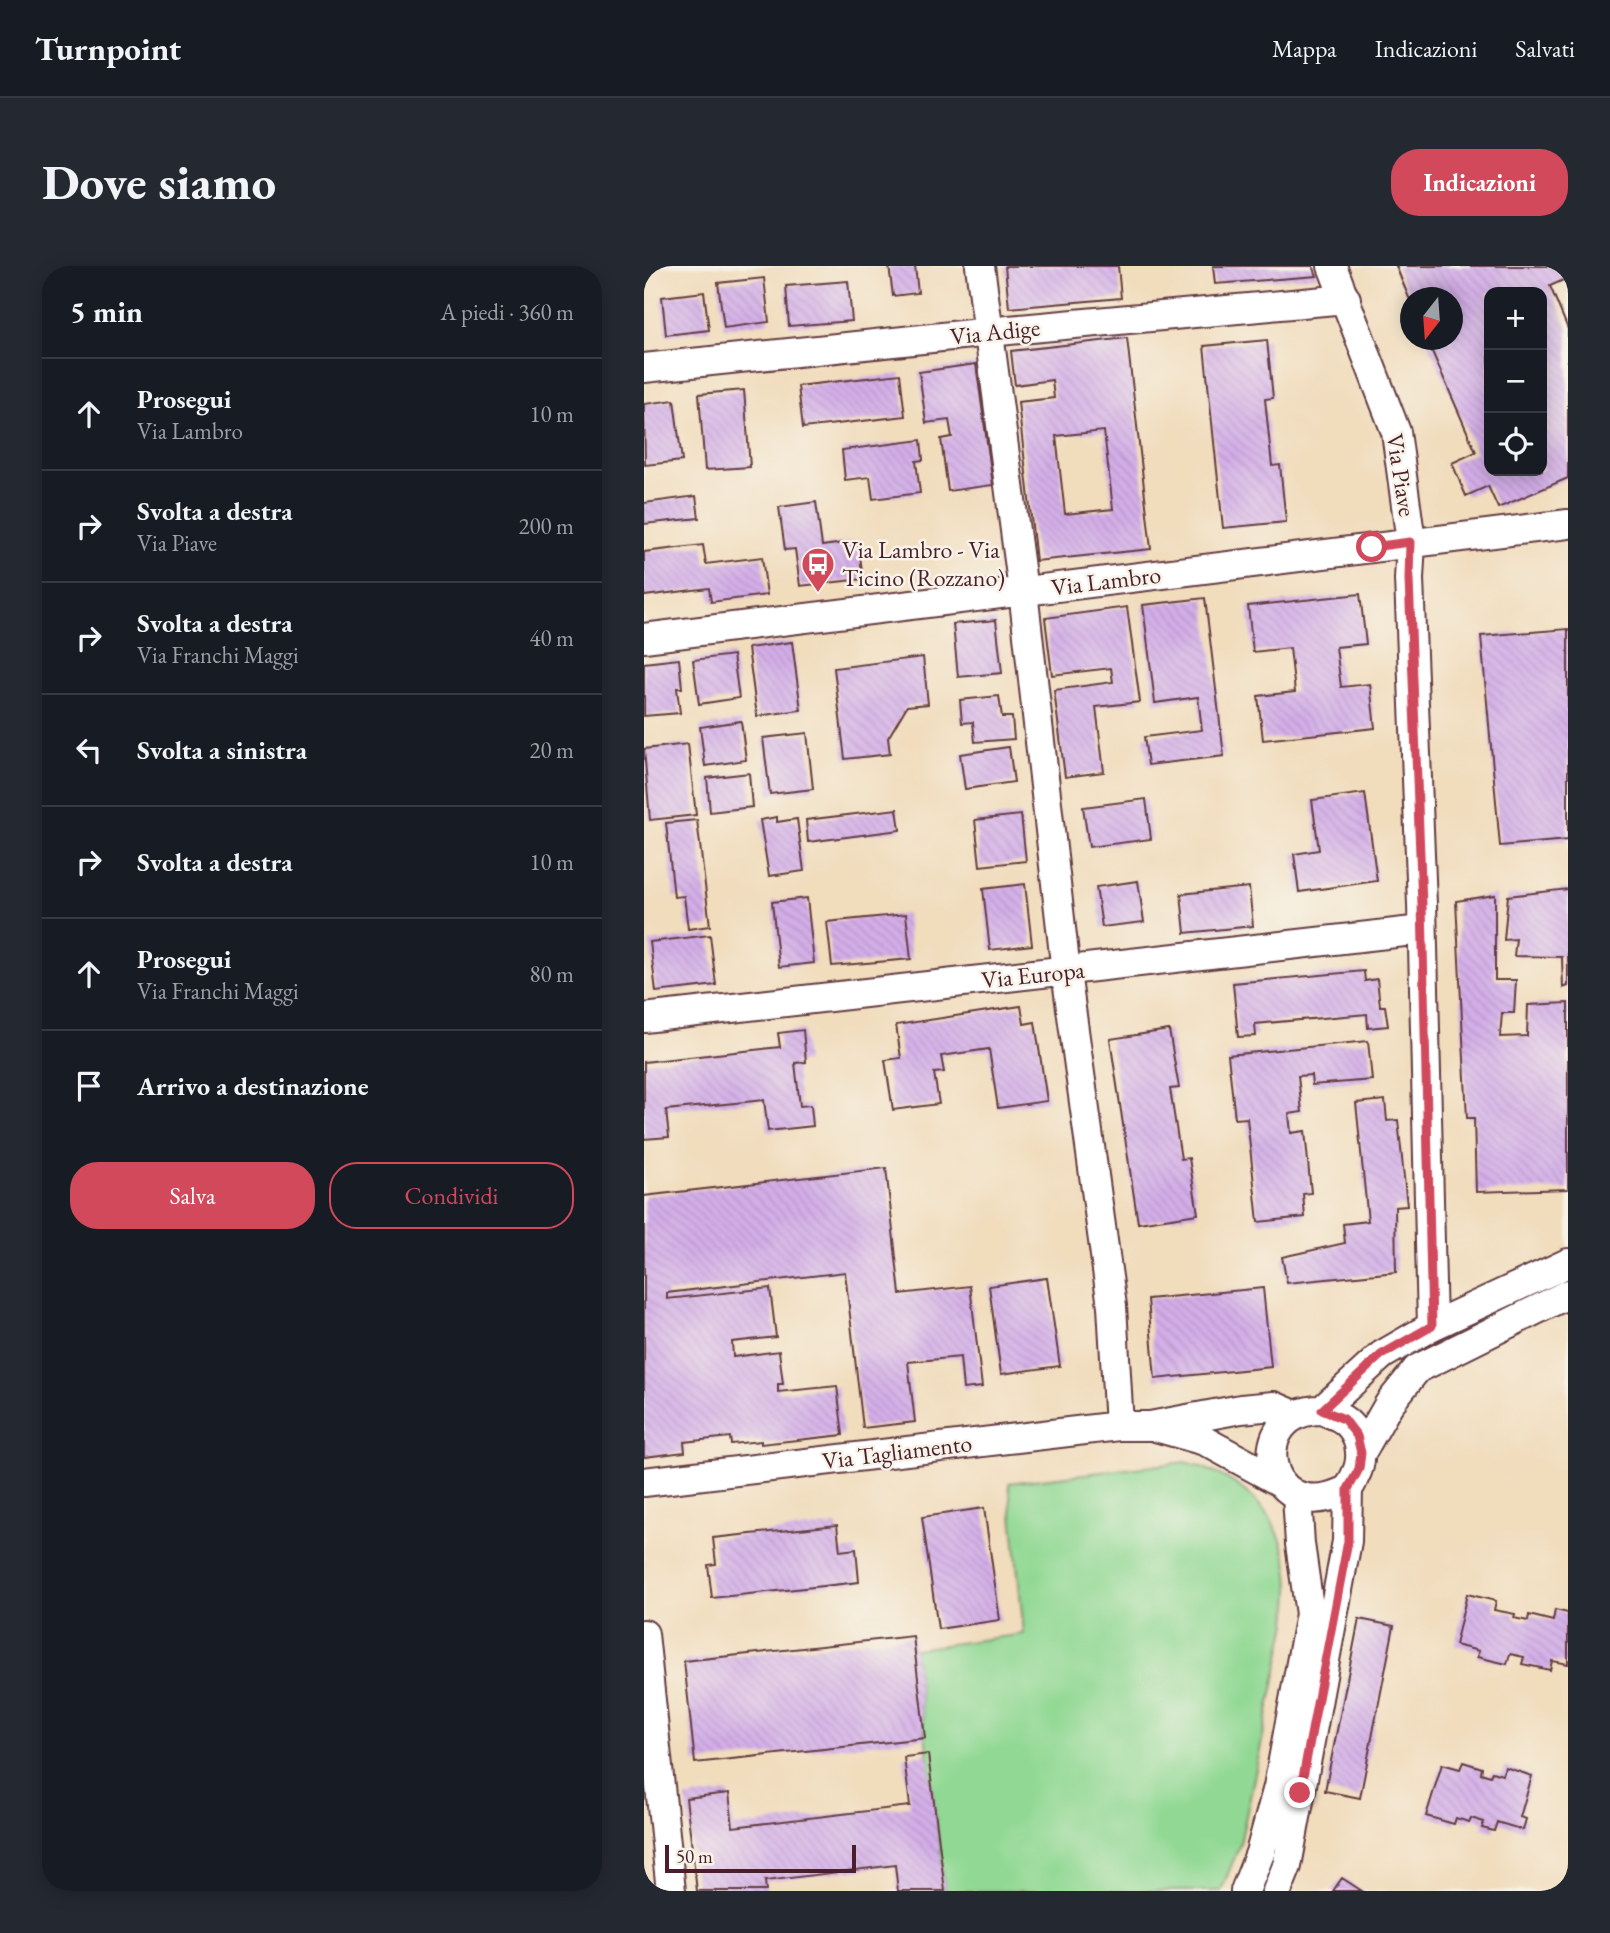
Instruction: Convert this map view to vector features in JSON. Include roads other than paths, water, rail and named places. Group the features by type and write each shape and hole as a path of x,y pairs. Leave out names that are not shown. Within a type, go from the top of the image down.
{"street":[{"path":"980,266 1023,591 1066,972 1112,1306 1119,1426"},
{"name":"Via Piave","path":"1332,266 1396,432 1410,542 1432,1326"},
{"name":"Via Adige","path":"644,368 1346,299"},
{"name":"Via Lambro","path":"644,638 1568,524"},
{"name":"Via Europa","path":"644,1018 1422,930"},
{"path":"1245,1891 1260,1853 1278,1787 1310,1614 1300,1544 1288,1489 1272,1461 1273,1444 1281,1427 1308,1413 1381,1355 1432,1326 1568,1263"},
{"path":"1361,1453 1389,1404 1417,1369 1568,1294"},
{"name":"Via Tagliamento","path":"644,1482 1119,1426 1150,1426 1241,1409 1274,1406 1308,1413"},
{"path":"1277,1891 1287,1866 1348,1541 1348,1489 1359,1469 1361,1453 1357,1436 1344,1419 1308,1413"},
{"name":"Via Tagliamento","path":"1150,1426 1205,1441 1288,1489"},
{"path":"1288,1489 1324,1500 1348,1489"},
{"path":"644,1633 671,1891"}],"place":[{"name":"Via Lambro - Via Ticino (Rozzano)","path":"818,594"}]}
